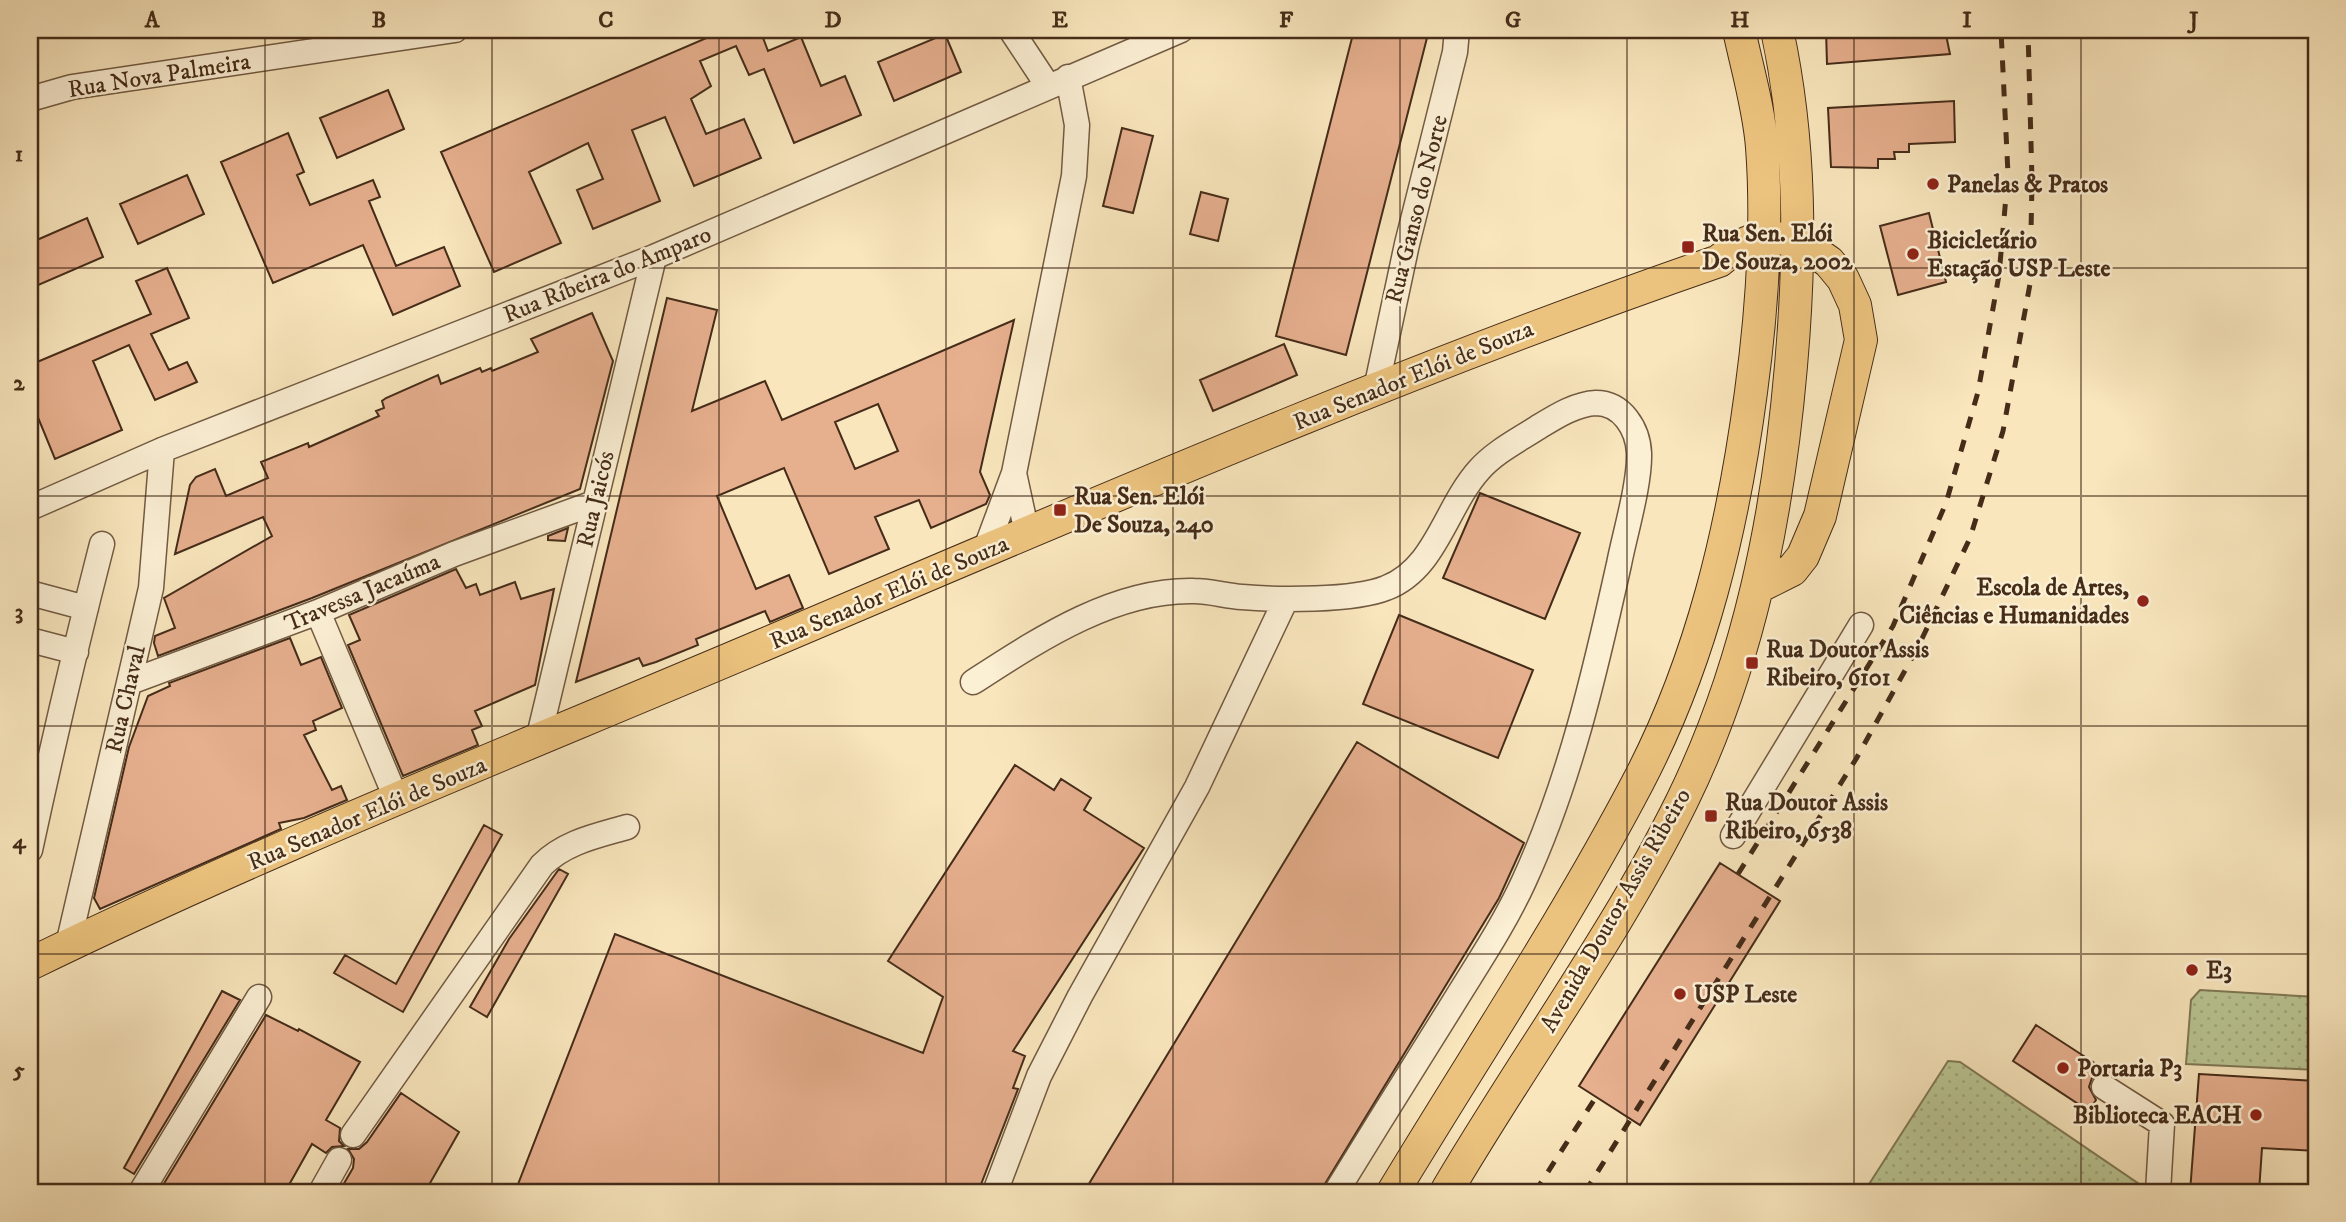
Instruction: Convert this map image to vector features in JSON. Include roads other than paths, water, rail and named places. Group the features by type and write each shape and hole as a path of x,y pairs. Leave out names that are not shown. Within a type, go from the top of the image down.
{"main road":[{"path":"1739,30 1762,145 1763,279 1746,427 1727,537 1738,565 1760,586 1792,570 1808,546 1820,516 1861,341 1855,305 1843,279 1829,262 1799,241 1763,236"},
{"name":"Avenida Doutor Assis Ribeiro","path":"1446,1192 1619,912 1682,801 1705,749 1760,586 1785,425 1799,241 1796,162 1777,30"},
{"name":"Rua Senador Elói de Souza","path":"30,964 396,798 1376,389 1577,310 1719,261 1735,248 1763,236"},
{"path":"1719,261 1763,279"},
{"name":"Avenida Doutor Assis Ribeiro","path":"1393,1192 1556,927 1639,781 1670,713 1700,634 1727,537"}],"street":[{"name":"Rua Nova Palmeira","path":"30,99 72,87 455,30"},
{"path":"985,551 1014,472 1074,176 1077,125 1058,81 1011,30"},
{"name":"Rua Ríbeira do Amparo","path":"30,508 162,450 654,257 1181,30"},
{"name":"Rua Ganso do Norte","path":"1376,389 1407,244 1455,52 1457,30"},
{"name":"Rua Jaicós","path":"538,740 654,257"},
{"path":"973,682 1027,647 1128,598 1195,591 1239,597 1286,599 1377,592 1398,584 1413,573 1427,556 1460,495 1492,456 1573,408 1592,403 1608,404 1622,413 1632,426 1639,453 1629,517 1573,753 1549,824 1500,928 1336,1192"},
{"name":"Rua Chaval","path":"68,945 151,588 162,450"},
{"path":"1014,472 1027,533"},
{"name":"Travessa Jacaúma","path":"130,682 318,612 453,554 594,503"},
{"path":"30,850 34,806 56,742 102,544"},
{"path":"30,593 86,608"},
{"path":"995,1192 1039,1076 1080,996 1197,787 1286,599"},
{"path":"318,612 396,798"},
{"path":"1733,836 1861,625"},
{"path":"30,640 76,652"},
{"path":"353,1135 542,864 553,854 573,843 626,827"},
{"path":"141,1192 259,997"},
{"path":"2104,1087 2162,1124 2158,1192"},
{"path":"321,1192 339,1160"}],"railway":[{"path":"1738,874 1893,626 1946,503 1978,392 1999,275 2008,174 2001,30"},
{"path":"1585,1192 1856,759 1918,647 1970,538 2003,431 2030,284 2032,181 2028,30"},
{"path":"1535,1192 1596,1097"}],"place":[{"name":"Panelas & Pratos","path":"1933,184"},
{"name":"Rua Sen. Elói De Souza, 2002","path":"1688,247"},
{"name":"Bicicletário Estação USP Leste","path":"1913,254"},
{"name":"Rua Sen. Elói De Souza, 240","path":"1060,510"},
{"name":"Escola de Artes, Ciências e Humanidades","path":"2143,601"},
{"name":"Rua Doutor Assis Ribeiro, 6101","path":"1752,663"},
{"name":"Rua Doutor Assis Ribeiro, 6538","path":"1711,816"},
{"name":"E3","path":"2192,970"},
{"name":"USP Leste","path":"1680,994"},
{"name":"Portaria P3","path":"2063,1068"},
{"name":"Biblioteca EACH","path":"2256,1115"}]}
